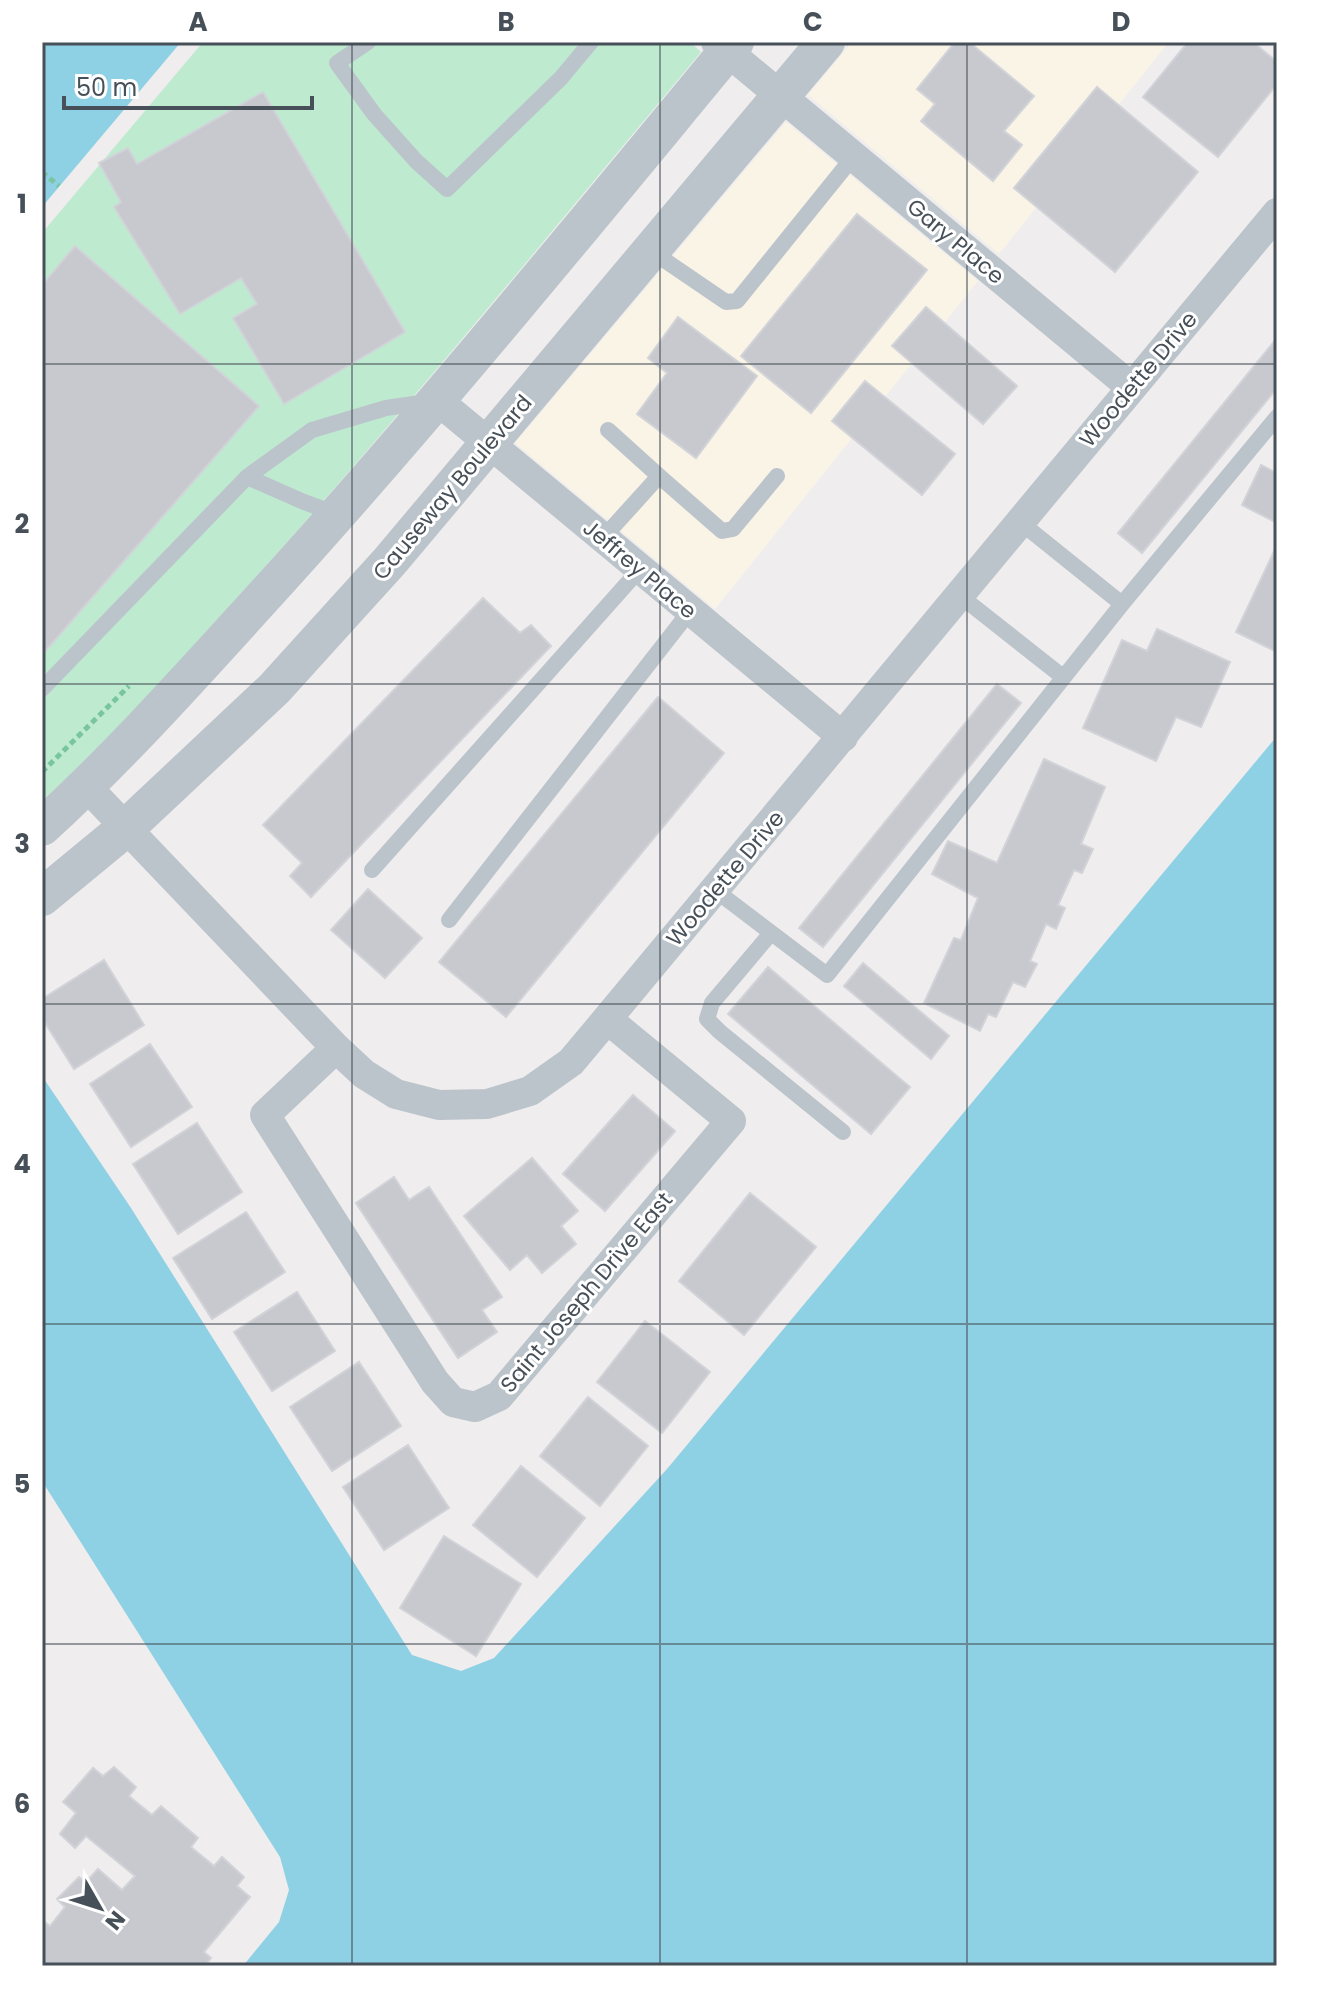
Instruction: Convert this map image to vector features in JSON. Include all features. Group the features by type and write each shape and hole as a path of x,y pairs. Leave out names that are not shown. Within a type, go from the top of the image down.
{"street":[{"name":"Causeway Boulevard","path":"42,897 127,827 274,689 390,561 826,42"},
{"name":"Gary Place","path":"726,45 781,96 1131,387"},
{"path":"42,827 87,787 163,708 338,514 437,400 726,45"},
{"name":"Woodette Drive","path":"87,787 364,1074 396,1094 439,1105 487,1104 530,1091 571,1062 1131,387 1275,220"},
{"name":"Jeffrey Place","path":"437,400 843,737"},
{"name":"Saint Joseph Drive East","path":"336,1048 265,1115 435,1382 453,1402 475,1407 499,1396 731,1121 607,1019"}],"lane":[{"path":"368,42 337,63 374,114 416,161 447,189 561,78 591,42"},
{"path":"651,251 726,302 737,301 854,156"},
{"path":"42,689 247,477 312,430 386,408 437,400"},
{"path":"715,890 827,975 1063,677 1277,417"},
{"path":"608,430 722,531 733,529 777,476"},
{"path":"603,538 659,476"},
{"path":"247,477 338,514"},
{"path":"1020,522 1122,604"},
{"path":"372,870 640,569"},
{"path":"959,595 1063,677"},
{"path":"449,920 690,611"},
{"path":"771,933 712,1003 707,1019 843,1132"}],"path":[{"path":"42,172 59,186"}],"shaded area":[{"path":"852,42 1169,42 999,254 808,95"},
{"path":"786,122 978,281 715,609 515,443"}],"green space":[{"path":"203,42 690,42 701,52 475,324 302,525 145,699 42,801 42,233"}],"water":[{"path":"42,42 181,42 42,207"},
{"path":"1277,736 1277,1966 243,1966 279,1922 289,1890 280,1857 42,1481 42,1076 131,1208 412,1655 461,1671 494,1658 667,1469"}],"building":[{"path":"955,42 969,42 1034,96 1004,131 1022,145 993,181 921,121 935,104 917,89"},
{"path":"1188,42 1253,42 1277,62 1277,84 1218,157 1143,97"},
{"path":"1097,87 1198,172 1115,272 1014,188"},
{"path":"263,92 405,332 284,404 233,318 257,304 241,278 180,314 114,207 121,202 99,163 128,148 137,164"},
{"path":"857,214 927,270 811,413 741,356"},
{"path":"75,246 259,406 42,655 42,285"},
{"path":"926,307 1017,386 983,424 892,346"},
{"path":"678,317 757,376 696,458 637,414 667,373 648,358"},
{"path":"1277,338 1277,388 1142,553 1118,533"},
{"path":"865,381 955,454 922,495 832,421"},
{"path":"1261,465 1277,473 1277,523 1242,505"},
{"path":"1277,545 1277,652 1236,632"},
{"path":"483,598 520,633 531,625 551,646 311,897 290,876 302,863 263,825"},
{"path":"1157,629 1230,662 1201,727 1176,717 1156,761 1083,728 1122,640 1147,651"},
{"path":"997,684 1021,703 823,947 799,928"},
{"path":"658,697 724,753 506,1017 439,962"},
{"path":"1044,759 1105,787 1081,844 1093,849 1082,873 1074,870 1058,905 1065,908 1056,929 1046,924 1030,961 1037,964 1025,987 1013,982 996,1017 988,1014 980,1031 924,1003 954,938 961,940 978,898 932,874 948,841 997,863"},
{"path":"368,889 422,938 385,978 331,930"},
{"path":"104,960 144,1025 74,1069 42,1018 42,999"},
{"path":"863,963 949,1036 931,1059 844,986"},
{"path":"768,967 910,1087 871,1134 728,1014"},
{"path":"150,1044 192,1107 131,1147 90,1084"},
{"path":"633,1095 675,1131 605,1211 563,1174"},
{"path":"197,1123 242,1192 178,1234 133,1164"},
{"path":"532,1158 578,1211 561,1226 576,1244 542,1273 527,1255 510,1270 464,1216"},
{"path":"394,1177 409,1200 429,1187 502,1297 482,1310 497,1332 458,1358 356,1203"},
{"path":"750,1193 816,1247 744,1335 679,1281"},
{"path":"246,1212 285,1272 212,1319 173,1258"},
{"path":"297,1292 335,1351 272,1391 234,1332"},
{"path":"645,1321 710,1372 662,1433 597,1382"},
{"path":"359,1362 401,1426 332,1471 290,1407"},
{"path":"588,1397 648,1446 600,1506 540,1456"},
{"path":"408,1445 449,1508 384,1550 343,1487"},
{"path":"521,1466 585,1518 537,1577 473,1525"},
{"path":"444,1536 521,1584 476,1656 400,1608"},
{"path":"114,1767 136,1787 129,1796 152,1815 161,1806 198,1838 191,1847 214,1866 222,1857 244,1877 237,1886 250,1897 204,1952 211,1958 205,1966 42,1966 42,1920 50,1926 65,1907 57,1899 79,1877 86,1882 98,1869 122,1890 135,1876 86,1836 75,1848 60,1834 76,1813 63,1802 93,1768 103,1776"}]}
